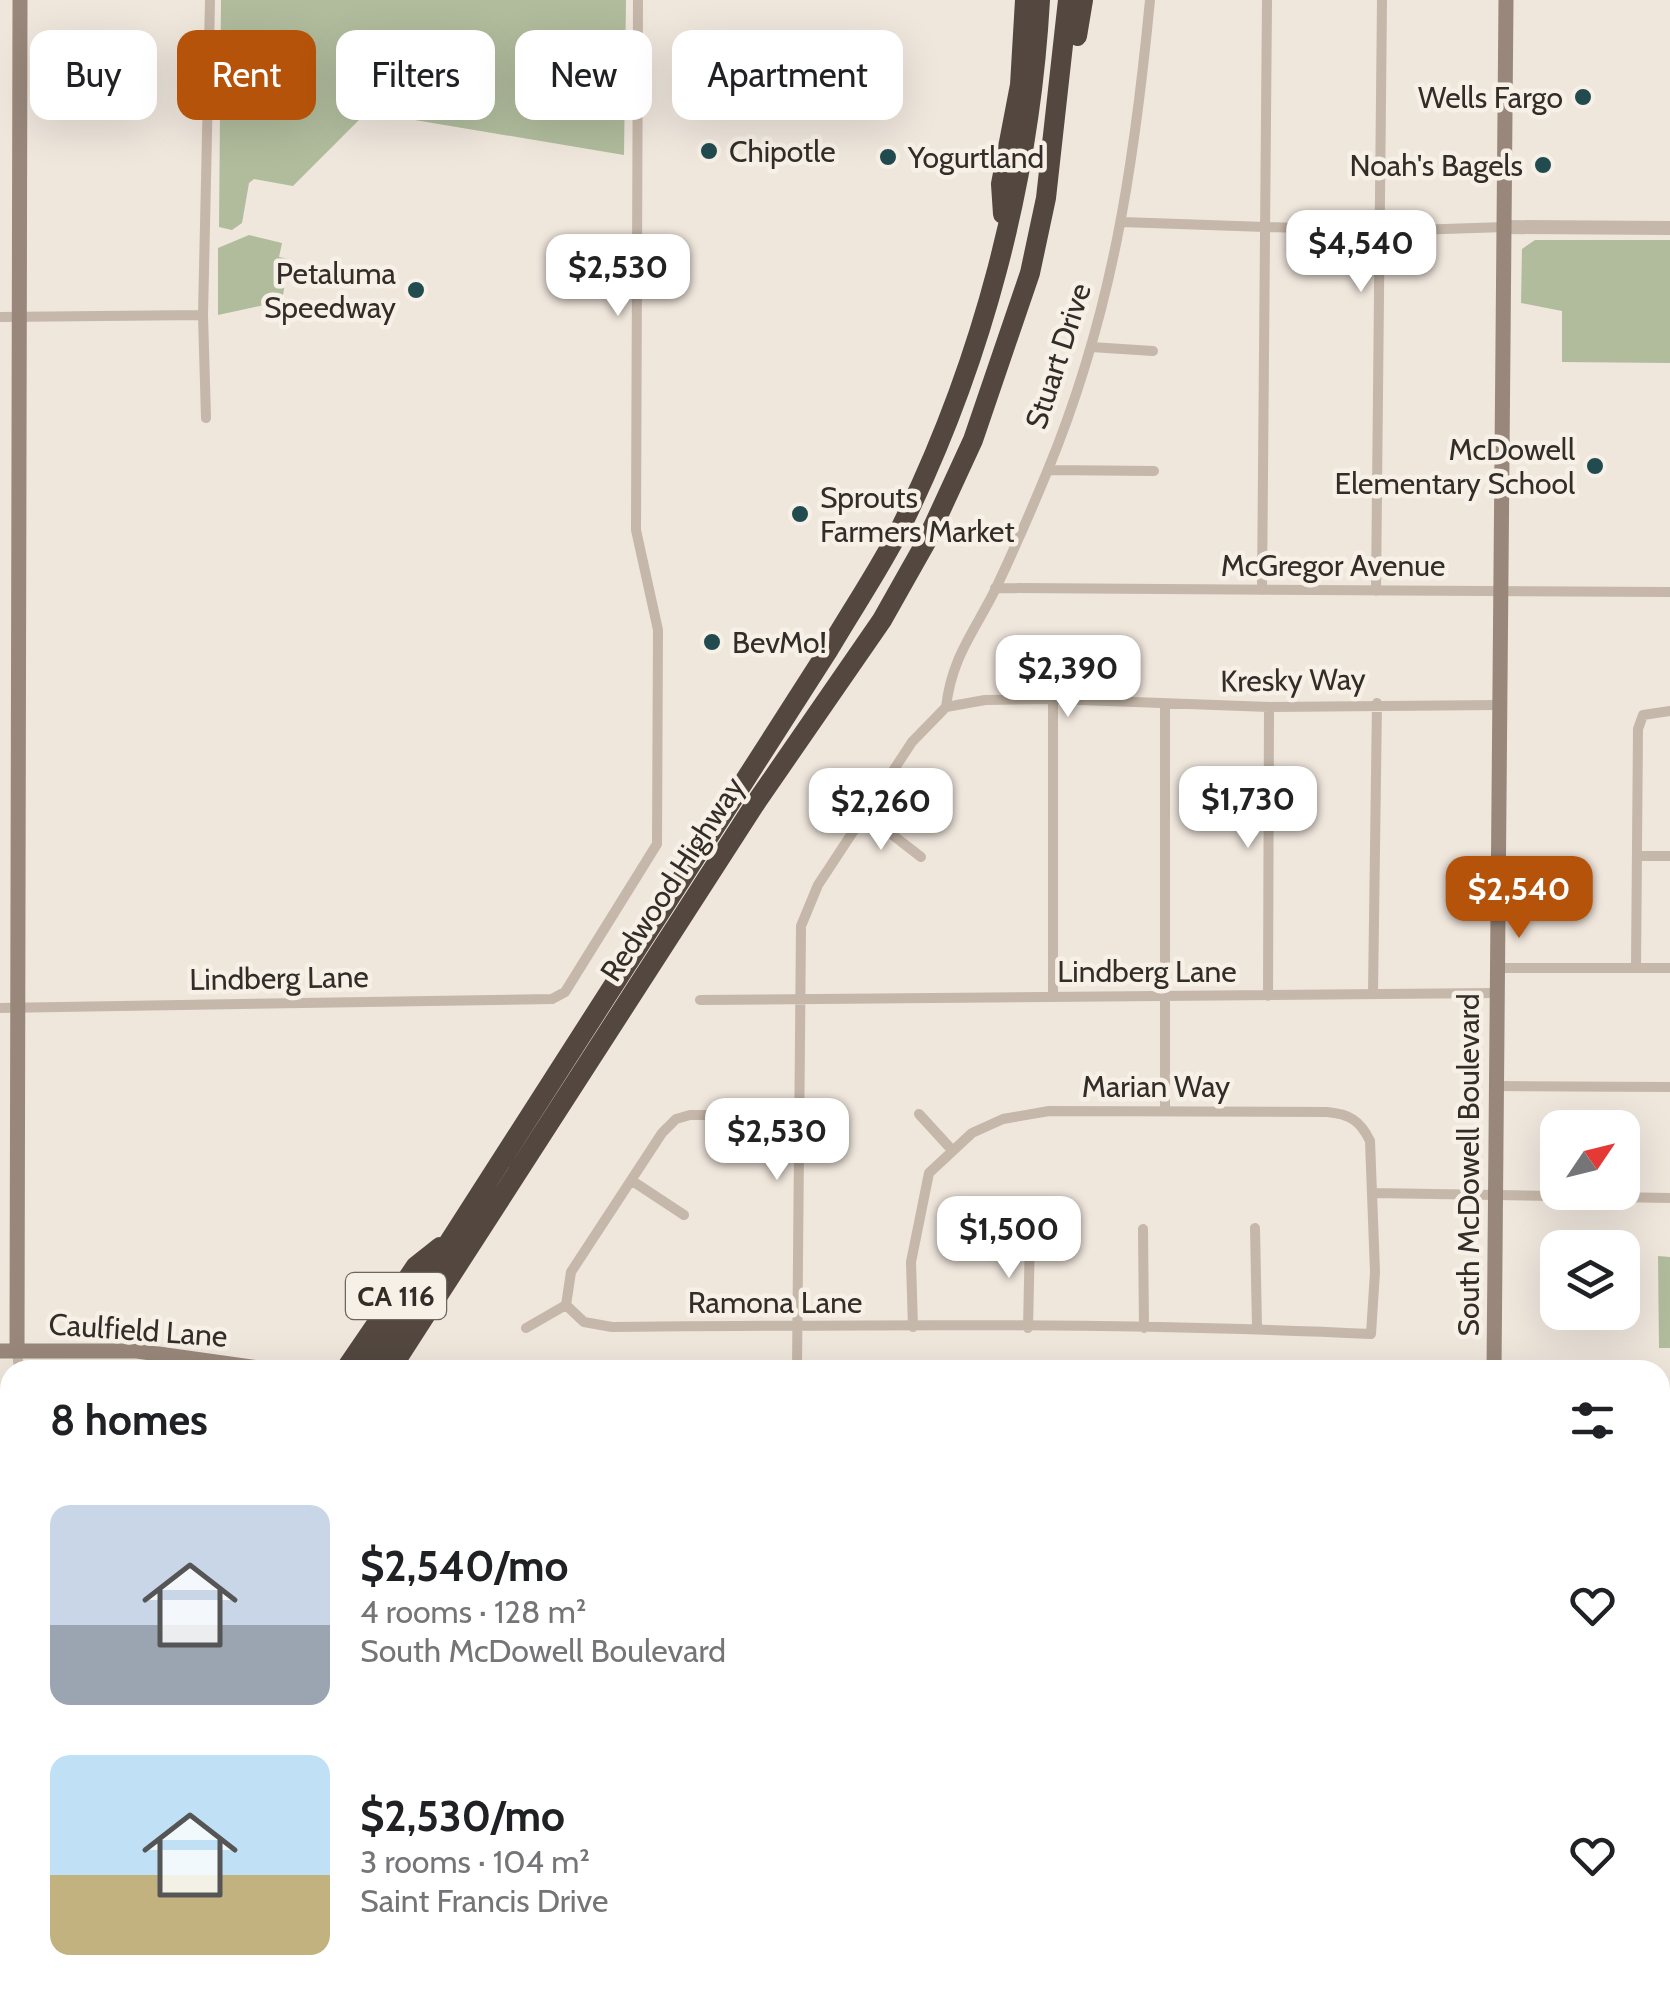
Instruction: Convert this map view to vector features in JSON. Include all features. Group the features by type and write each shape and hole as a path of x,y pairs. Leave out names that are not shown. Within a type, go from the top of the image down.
{"highway":[{"path":"1004,236 1001,184 1020,86 1024,0"},
{"name":"Redwood Highway","path":"374,1360 901,527 976,340 1004,236 1026,141 1040,0"},
{"name":"Redwood Highway","path":"397,1360 908,574 973,440 1008,344 1046,198 1068,0"},
{"path":"1046,198 1057,184 1062,162 1083,0"},
{"name":"CA 116","path":"352,1360 416,1266 457,1233"}],"main road":[{"path":"8,1351 8,317 20,0"},
{"name":"South McDowell Boulevard","path":"1494,1360 1506,0"},
{"name":"Caulfield Lane","path":"8,1351 151,1352 205,1360"}],"street":[{"path":"206,418 203,315 210,0"},
{"name":"Lindberg Lane","path":"8,1008 559,996 657,844 661,737 658,630 636,530 638,0"},
{"name":"Stuart Drive","path":"946,707 950,670 995,588 1048,470 1090,347 1122,222 1138,132 1150,0"},
{"path":"1262,590 1267,0"},
{"path":"1376,591 1383,231 1382,0"},
{"path":"1122,222 1383,231 1505,226 1670,228"},
{"path":"8,317 203,315"},
{"path":"1090,347 1153,351"},
{"path":"1048,470 1154,471"},
{"name":"McGregor Avenue","path":"995,588 1670,592"},
{"path":"1053,699 1053,995"},
{"name":"Kresky Way","path":"946,707 985,700 1053,699 1268,707 1498,705"},
{"path":"1373,993 1378,704"},
{"path":"1165,1110 1166,705"},
{"path":"797,1360 801,926 818,885 912,742 946,707"},
{"path":"1268,707 1268,996"},
{"path":"1636,968 1638,729 1644,715 1670,711"},
{"path":"867,815 921,857"},
{"path":"1638,856 1670,856"},
{"path":"1496,968 1670,968"},
{"name":"Lindberg Lane","path":"700,1000 1496,994"},
{"path":"1496,1086 1670,1087"},
{"name":"Marian Way","path":"914,1328 911,1262 917,1216 929,1173 972,1133 1003,1119 1049,1111 1345,1114 1362,1124 1370,1140 1373,1193"},
{"path":"919,1114 952,1150"},
{"path":"526,1328 566,1305 571,1272 634,1182 662,1132 676,1120 690,1115 798,1115"},
{"path":"634,1182 684,1215"},
{"path":"1373,1193 1670,1198"},
{"name":"Ramona Lane","path":"566,1305 584,1322 612,1326 1257,1328 1370,1334 1375,1272 1373,1193"},
{"path":"1143,1228 1144,1328"},
{"path":"1255,1228 1257,1328"},
{"path":"1028,1328 1030,1235"}],"green space":[{"path":"221,0 626,0 626,30 515,30 515,120 624,120 624,155 415,120 495,120 495,30 336,30 336,120 359,120 293,186 254,179 249,183 242,223 232,230 219,227 220,120 316,120 316,30 221,30"},
{"path":"249,235 282,243 279,257 289,259 282,301 218,315 218,248"},
{"path":"1535,240 1670,240 1670,363 1562,362 1562,311 1521,303 1522,249"},
{"path":"1658,1256 1670,1257 1670,1348 1659,1348"}],"place":[{"name":"Wells Fargo","path":"1583,97"},
{"name":"Chipotle","path":"709,151"},
{"name":"Yogurtland","path":"888,157"},
{"name":"Noah's Bagels","path":"1543,165"},
{"name":"Petaluma Speedway","path":"416,290"},
{"name":"McDowell Elementary School","path":"1595,466"},
{"name":"Sprouts Farmers Market","path":"800,514"},
{"name":"BevMo!","path":"712,642"}]}
